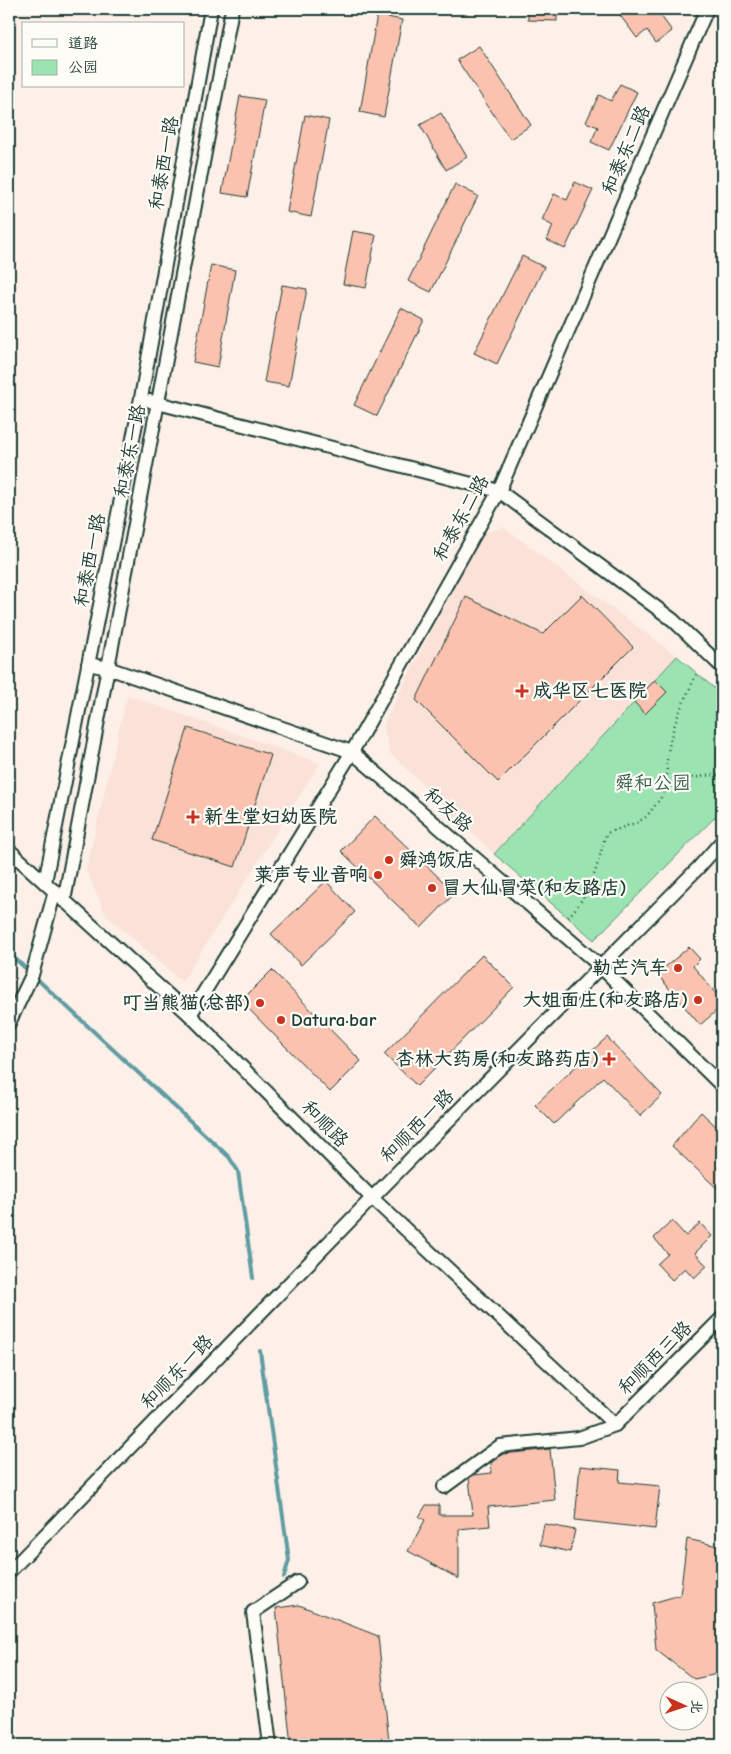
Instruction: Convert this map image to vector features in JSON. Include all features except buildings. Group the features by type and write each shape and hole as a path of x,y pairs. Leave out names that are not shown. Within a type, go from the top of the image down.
{"street":[{"name":"和泰西一路","path":"45,882 141,398 211,9"},
{"name":"和泰东一路","path":"64,901 232,9"},
{"name":"和泰东二路","path":"190,1015 352,752 499,491 707,9"},
{"path":"141,398 158,404 499,491 673,620 722,667"},
{"name":"和友路","path":"88,664 108,668 352,752 600,966 722,1086"},
{"name":"和顺西一路","path":"372,1198 699,867 722,841"},
{"name":"和顺路","path":"9,850 190,1015 372,1198 615,1424"},
{"path":"9,1023 32,974 54,891"},
{"name":"和顺东一路","path":"9,1572 372,1198"},
{"name":"和顺西三路","path":"615,1424 722,1318"},
{"path":"444,1487 500,1446 579,1438 615,1424"},
{"path":"270,1745 253,1612 298,1582"}],"path":[{"path":"668,786 666,771 671,731 696,673"},
{"path":"568,917 579,906 595,875 606,833 638,822 646,816 668,786 680,780 712,775 722,776"}],"shaded area":[{"name":"成华区七医院","path":"503,527 677,656 494,854 390,753 383,725 481,534"},
{"name":"新生堂妇幼医院","path":"127,695 320,763 182,982 105,914 86,870"}],"green space":[{"name":"舜和公园","path":"677,656 722,695 722,810 594,940 494,854"}],"waterway":[{"path":"9,953 229,1157 238,1171 253,1278"},
{"path":"260,1351 289,1560 284,1577"}],"place":[{"name":"成华区七医院","path":"522,691"},
{"name":"新生堂妇幼医院","path":"193,817"},
{"name":"舜鸿饭店","path":"389,860"},
{"name":"莱声专业音响","path":"378,875"},
{"name":"冒大仙冒菜(和友路店)","path":"432,888"},
{"name":"勒芒汽车","path":"678,968"},
{"name":"大姐面庄(和友路店)","path":"698,1000"},
{"name":"叮当熊猫(总部)","path":"260,1003"},
{"name":"Datura·bar","path":"281,1020"},
{"name":"杏林大药房(和友路药店)","path":"609,1059"}]}
